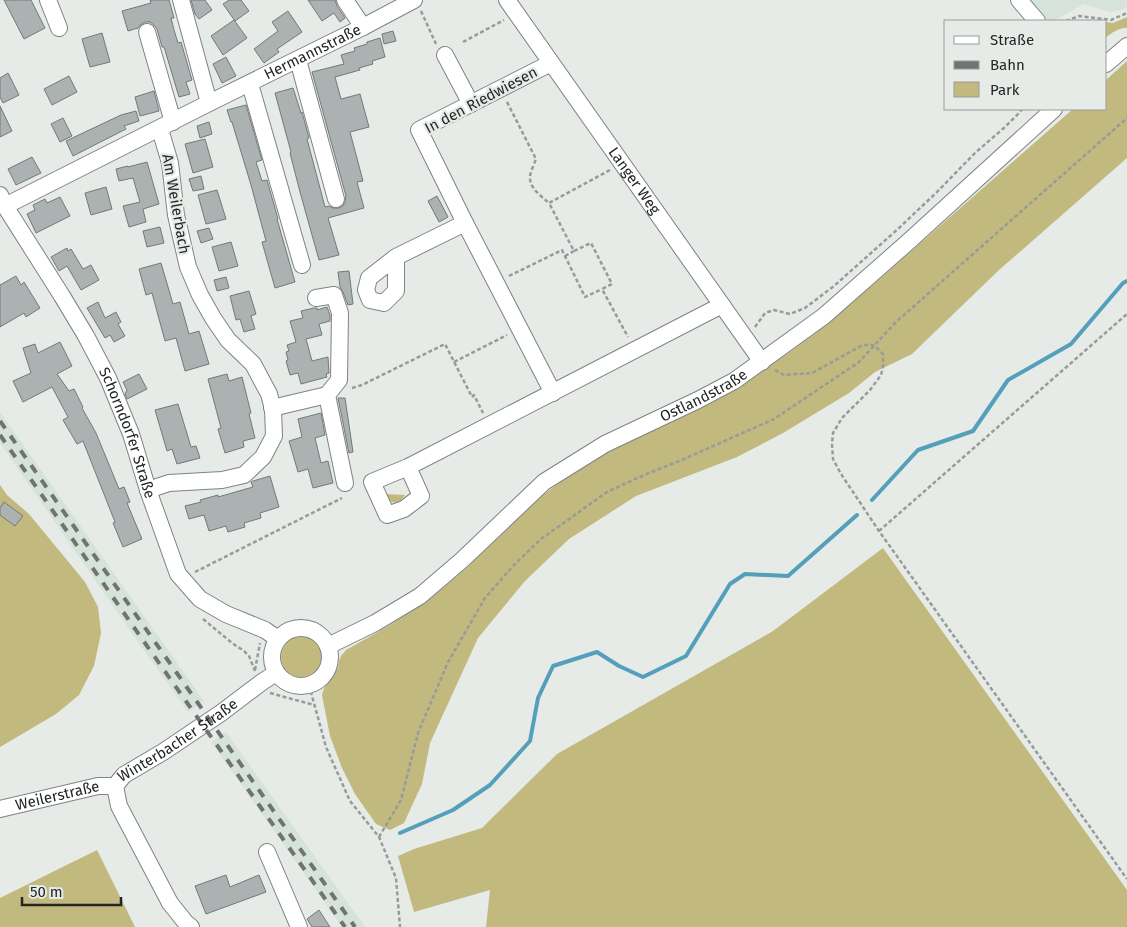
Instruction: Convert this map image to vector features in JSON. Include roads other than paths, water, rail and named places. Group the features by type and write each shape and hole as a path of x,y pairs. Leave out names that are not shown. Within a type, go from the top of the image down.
{"street":[{"path":"48,0 60,28"},
{"path":"181,0 209,103"},
{"path":"344,0 363,27"},
{"name":"Langer Weg","path":"507,0 762,362"},
{"path":"1019,0 1036,20"},
{"name":"Hermannstraße","path":"3,200 166,125 363,27 417,3"},
{"name":"Am Weilerbach","path":"147,32 166,125 176,215 188,267 200,295 213,318 228,340 253,364 269,394 274,436 263,457 244,475 222,480 169,483 148,490"},
{"path":"1107,63 1127,46"},
{"path":"445,55 471,104"},
{"path":"298,60 336,199"},
{"name":"In den Riedwiesen","path":"551,63 419,130 553,393"},
{"path":"250,84 302,265"},
{"name":"Ostlandstraße","path":"328,646 375,623 420,596 462,560 544,482 605,444 698,400 734,381 762,362 824,316 1053,110"},
{"name":"Schorndorfer Straße","path":"3,200 86,336 108,378 131,434 148,490 178,574 200,599 226,614 272,635"},
{"path":"396,257 465,223"},
{"path":"272,408 327,394 339,380 340,313 334,295 316,298"},
{"path":"408,467 722,306"},
{"path":"327,394 346,489"},
{"path":"305,628 314,631 322,637 328,646 330,655 329,665 317,681 299,686 282,680 276,672 272,655 274,647 272,635 305,628"},
{"name":"Winterbacher Straße","path":"191,927 170,904 118,806 115,786 124,775 214,718 258,676 276,672"},
{"name":"Weilerstraße","path":"0,809 98,786 115,786"},
{"path":"267,852 299,927"}],"waterway":[{"path":"872,500 918,450 973,431 1008,380 1071,344 1123,283 1127,281"},
{"path":"400,833 453,810 490,785 530,741 538,698 553,666 597,652 619,666 643,677 686,656 730,584 745,574 788,576 857,515"}],"railway":[{"path":"0,421 355,927"},
{"path":"0,435 345,927"}]}
